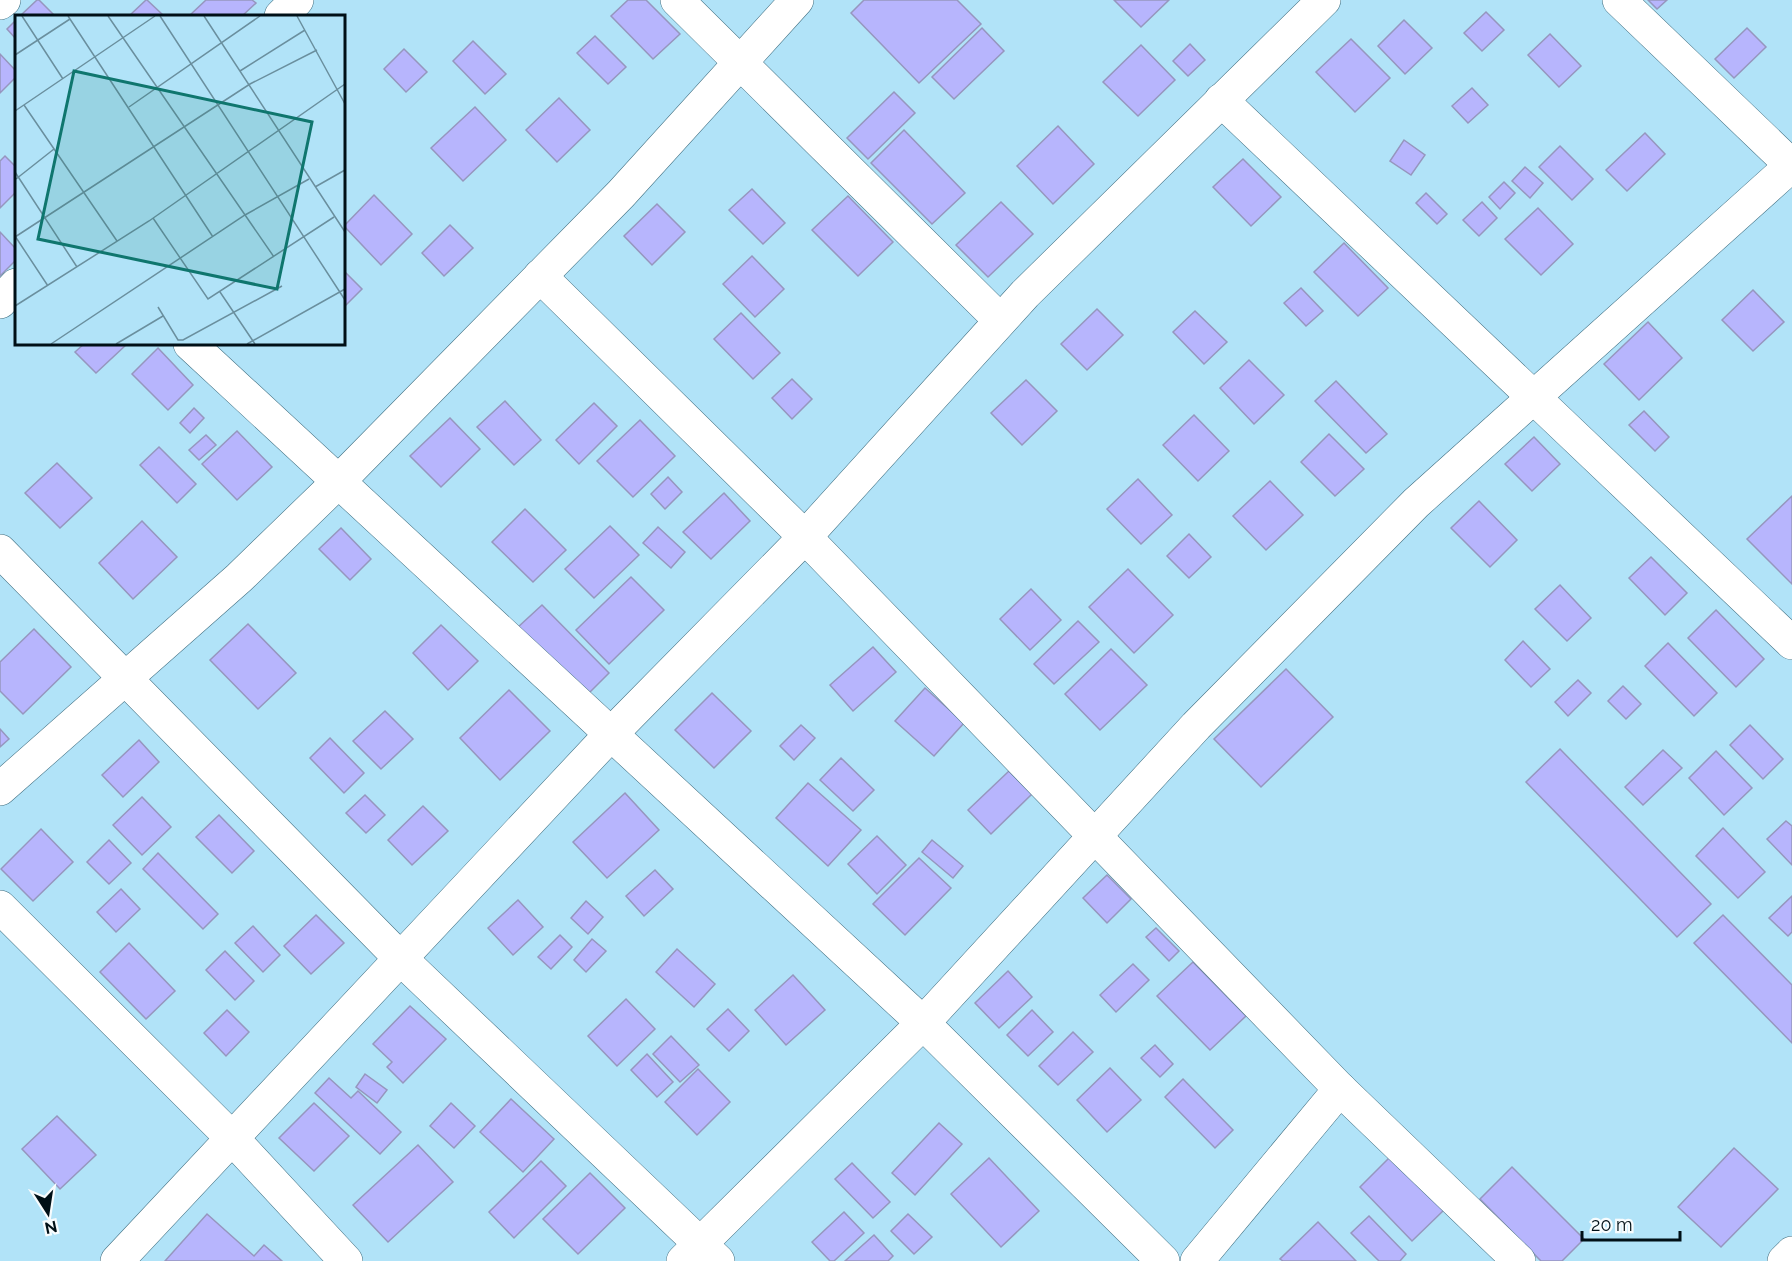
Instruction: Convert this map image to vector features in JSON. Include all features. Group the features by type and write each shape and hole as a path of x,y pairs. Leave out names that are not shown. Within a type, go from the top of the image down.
{"street":[{"path":"0,3 4,0"},
{"path":"282,15 297,0"},
{"path":"677,0 1000,320"},
{"path":"0,789 123,678 239,578 338,483 621,194 797,0"},
{"path":"117,1261 611,734 805,537 1000,320 1324,0"},
{"path":"0,551 400,958 701,1255 923,1023 1196,726 1416,503 1792,165 1619,0"},
{"path":"1221,100 1792,643"},
{"path":"540,276 805,537 1340,1089 1520,1261"},
{"path":"0,302 15,286"},
{"path":"191,345 923,1023 1163,1261"},
{"path":"0,907 231,1137 346,1261"},
{"path":"1197,1261 1340,1089"},
{"path":"1784,1261 1792,1253"}],"building":[{"path":"39,0 54,15 21,15"},
{"path":"147,0 163,15 130,15"},
{"path":"206,0 252,0 256,3 243,15 190,15"},
{"path":"628,0 646,0 680,34 653,59 611,16"},
{"path":"864,0 957,0 981,24 919,83 851,13"},
{"path":"1114,0 1169,0 1141,27"},
{"path":"1648,0 1667,0 1657,9"},
{"path":"1486,12 1504,30 1482,51 1464,33"},
{"path":"1404,20 1432,48 1405,74 1378,46"},
{"path":"15,21 15,38 7,29"},
{"path":"982,28 1004,51 954,99 932,77"},
{"path":"1747,28 1766,47 1734,78 1715,59"},
{"path":"1550,34 1581,66 1559,87 1528,55"},
{"path":"595,36 626,67 608,84 577,53"},
{"path":"1351,39 1390,78 1355,112 1316,72"},
{"path":"473,41 506,74 485,94 453,61"},
{"path":"1190,44 1205,60 1188,76 1173,61"},
{"path":"1141,45 1175,80 1138,116 1103,82"},
{"path":"404,49 427,72 406,92 384,69"},
{"path":"0,54 15,70 15,78 0,93"},
{"path":"1472,88 1488,105 1468,123 1452,106"},
{"path":"894,92 915,113 868,159 847,138"},
{"path":"559,98 590,130 557,162 526,130"},
{"path":"475,107 506,140 463,181 431,148"},
{"path":"1058,126 1094,164 1053,204 1017,166"},
{"path":"904,130 965,193 932,224 871,163"},
{"path":"1645,133 1665,154 1627,191 1606,170"},
{"path":"1404,140 1425,155 1411,175 1390,161"},
{"path":"1560,146 1593,179 1572,200 1539,167"},
{"path":"5,156 15,166 15,193 0,208 0,161"},
{"path":"1243,159 1281,197 1251,226 1213,187"},
{"path":"1525,167 1543,183 1530,198 1512,181"},
{"path":"1504,182 1515,193 1500,209 1489,197"},
{"path":"752,189 785,223 763,244 729,210"},
{"path":"1426,193 1447,214 1437,224 1416,203"},
{"path":"374,195 412,234 381,265 345,225"},
{"path":"848,196 893,242 858,276 812,230"},
{"path":"1001,202 1033,234 988,277 956,245"},
{"path":"1482,202 1497,218 1479,236 1463,220"},
{"path":"657,204 685,232 652,265 624,236"},
{"path":"1538,208 1573,244 1541,275 1505,239"},
{"path":"450,225 473,248 444,276 422,253"},
{"path":"0,232 15,248 15,261 0,276"},
{"path":"1344,243 1388,288 1358,316 1314,272"},
{"path":"752,256 784,289 755,317 723,284"},
{"path":"345,272 362,289 345,306"},
{"path":"1301,288 1323,311 1306,326 1284,303"},
{"path":"1753,290 1784,322 1753,351 1722,320"},
{"path":"1097,309 1123,335 1087,370 1061,344"},
{"path":"1195,311 1227,342 1204,364 1173,332"},
{"path":"741,313 780,353 753,379 714,339"},
{"path":"1648,322 1682,358 1639,400 1604,364"},
{"path":"83,345 126,345 96,373 75,352"},
{"path":"158,348 193,385 168,410 132,374"},
{"path":"1249,360 1284,395 1254,424 1220,388"},
{"path":"792,379 812,399 792,419 772,398"},
{"path":"1026,380 1057,411 1022,445 991,413"},
{"path":"1336,381 1387,434 1366,453 1315,401"},
{"path":"505,401 541,440 514,465 477,427"},
{"path":"594,403 617,426 579,464 556,440"},
{"path":"194,408 204,418 190,433 180,423"},
{"path":"1644,411 1669,437 1655,451 1629,425"},
{"path":"1194,415 1229,451 1198,481 1163,445"},
{"path":"450,418 480,449 441,487 410,456"},
{"path":"640,420 675,456 633,497 597,461"},
{"path":"237,431 272,467 237,500 202,464"},
{"path":"1329,434 1364,469 1335,496 1301,462"},
{"path":"206,435 216,445 199,460 189,450"},
{"path":"1534,437 1560,464 1532,491 1505,464"},
{"path":"159,447 196,484 177,503 140,465"},
{"path":"57,463 92,498 60,528 25,493"},
{"path":"668,477 682,492 665,509 651,494"},
{"path":"1138,479 1172,515 1141,544 1107,509"},
{"path":"1270,481 1303,515 1266,550 1233,516"},
{"path":"724,493 750,521 711,559 683,532"},
{"path":"1792,496 1792,584 1747,539"},
{"path":"1479,501 1517,540 1490,567 1451,528"},
{"path":"525,509 566,550 533,582 492,542"},
{"path":"142,521 177,557 133,599 99,563"},
{"path":"610,526 639,555 594,598 565,569"},
{"path":"658,527 685,552 671,568 643,543"},
{"path":"341,528 371,559 350,580 319,549"},
{"path":"1189,534 1211,557 1189,578 1167,556"},
{"path":"1651,557 1687,593 1665,615 1629,578"},
{"path":"1128,569 1173,615 1134,653 1089,607"},
{"path":"631,577 664,610 609,664 576,630"},
{"path":"1560,585 1591,618 1567,641 1535,609"},
{"path":"1031,589 1061,620 1030,650 1000,619"},
{"path":"542,605 609,673 585,697 517,628"},
{"path":"1716,610 1764,659 1736,687 1688,638"},
{"path":"1078,621 1099,642 1054,684 1034,664"},
{"path":"248,624 296,673 258,709 210,660"},
{"path":"441,625 478,661 448,690 413,653"},
{"path":"34,629 71,667 23,714 0,691 0,662"},
{"path":"1523,641 1550,669 1531,687 1505,660"},
{"path":"1668,643 1717,693 1694,716 1645,666"},
{"path":"873,647 896,672 853,711 830,685"},
{"path":"1111,649 1147,685 1100,730 1065,694"},
{"path":"1286,669 1333,717 1261,787 1214,739"},
{"path":"1578,680 1591,693 1568,716 1555,702"},
{"path":"1623,686 1641,704 1626,719 1608,701"},
{"path":"925,688 964,723 934,756 895,721"},
{"path":"509,690 550,731 500,780 460,738"},
{"path":"712,693 751,731 714,768 675,730"},
{"path":"385,711 413,739 381,769 353,741"},
{"path":"801,725 815,738 794,760 780,746"},
{"path":"1750,725 1783,759 1763,779 1730,745"},
{"path":"0,729 9,739 0,747"},
{"path":"330,738 364,773 344,793 310,758"},
{"path":"139,740 159,762 123,797 102,775"},
{"path":"1560,749 1711,904 1677,937 1526,782"},
{"path":"1663,750 1682,768 1643,805 1625,787"},
{"path":"1716,751 1752,788 1724,815 1689,778"},
{"path":"841,758 874,790 853,811 820,780"},
{"path":"1009,771 1032,794 991,834 968,810"},
{"path":"808,783 861,830 828,866 776,818"},
{"path":"625,793 659,830 607,878 573,842"},
{"path":"365,795 385,815 366,833 346,813"},
{"path":"142,797 171,827 142,855 113,825"},
{"path":"423,806 448,831 412,865 388,840"},
{"path":"219,815 254,851 232,873 196,837"},
{"path":"1786,821 1792,826 1792,865 1767,839"},
{"path":"1723,828 1765,872 1738,898 1696,856"},
{"path":"41,829 73,862 33,901 1,869"},
{"path":"877,836 906,865 877,894 848,864"},
{"path":"109,840 131,863 109,884 87,862"},
{"path":"932,840 963,866 953,878 922,852"},
{"path":"158,853 218,914 203,929 143,869"},
{"path":"919,858 951,888 905,935 873,904"},
{"path":"655,870 673,889 644,916 626,896"},
{"path":"1107,875 1131,899 1107,923 1083,898"},
{"path":"121,889 140,909 116,932 97,912"},
{"path":"1792,896 1792,932 1788,936 1769,918"},
{"path":"518,900 543,927 513,955 488,928"},
{"path":"586,901 603,917 588,934 571,918"},
{"path":"316,915 344,943 311,974 284,946"},
{"path":"1723,915 1792,985 1792,1043 1694,943"},
{"path":"253,926 280,955 263,972 235,943"},
{"path":"1156,928 1179,951 1169,961 1146,937"},
{"path":"560,935 572,947 551,969 538,957"},
{"path":"592,939 606,951 586,972 574,960"},
{"path":"129,943 175,991 146,1019 100,972"},
{"path":"677,949 715,984 694,1007 656,972"},
{"path":"225,951 254,981 235,1000 206,970"},
{"path":"1193,962 1246,1016 1210,1050 1157,996"},
{"path":"1133,964 1149,980 1116,1012 1100,995"},
{"path":"1008,971 1032,997 999,1028 975,1003"},
{"path":"793,975 825,1010 786,1045 755,1010"},
{"path":"626,999 655,1029 617,1066 588,1036"},
{"path":"410,1006 446,1039 403,1083 387,1067 392,1062 373,1044"},
{"path":"728,1009 749,1031 729,1051 707,1029"},
{"path":"227,1010 249,1032 226,1056 204,1033"},
{"path":"1032,1010 1053,1032 1028,1056 1007,1035"},
{"path":"1073,1032 1093,1052 1058,1085 1039,1066"},
{"path":"671,1036 699,1065 680,1082 653,1054"},
{"path":"1155,1045 1173,1064 1160,1077 1141,1058"},
{"path":"647,1054 673,1082 657,1097 631,1070"},
{"path":"1110,1068 1141,1100 1107,1132 1077,1100"},
{"path":"698,1069 730,1102 697,1135 665,1102"},
{"path":"365,1074 387,1090 377,1103 356,1087"},
{"path":"329,1078 351,1098 358,1091 401,1132 380,1154 315,1093"},
{"path":"1183,1079 1233,1130 1215,1148 1165,1097"},
{"path":"511,1099 554,1139 523,1172 480,1132"},
{"path":"314,1103 349,1136 314,1171 279,1138"},
{"path":"451,1103 475,1126 454,1148 430,1126"},
{"path":"57,1116 96,1155 60,1189 22,1149"},
{"path":"939,1123 962,1144 915,1195 892,1173"},
{"path":"418,1145 453,1182 388,1242 353,1205"},
{"path":"1734,1148 1778,1189 1721,1247 1678,1207"},
{"path":"1391,1156 1444,1210 1412,1241 1360,1187"},
{"path":"989,1158 1039,1211 1001,1247 951,1194"},
{"path":"541,1161 566,1186 514,1238 489,1212"},
{"path":"852,1163 890,1202 873,1218 835,1179"},
{"path":"1512,1167 1584,1239 1562,1261 1541,1261 1480,1199"},
{"path":"590,1173 625,1208 578,1254 543,1219"},
{"path":"844,1212 864,1233 834,1261 830,1261 812,1242"},
{"path":"207,1214 254,1256 264,1245 282,1261 165,1261"},
{"path":"908,1214 932,1237 914,1254 891,1231"},
{"path":"1369,1216 1406,1254 1400,1261 1379,1261 1351,1233"},
{"path":"1318,1222 1356,1261 1283,1261 1280,1259"},
{"path":"874,1235 893,1256 888,1261 845,1261"}]}
